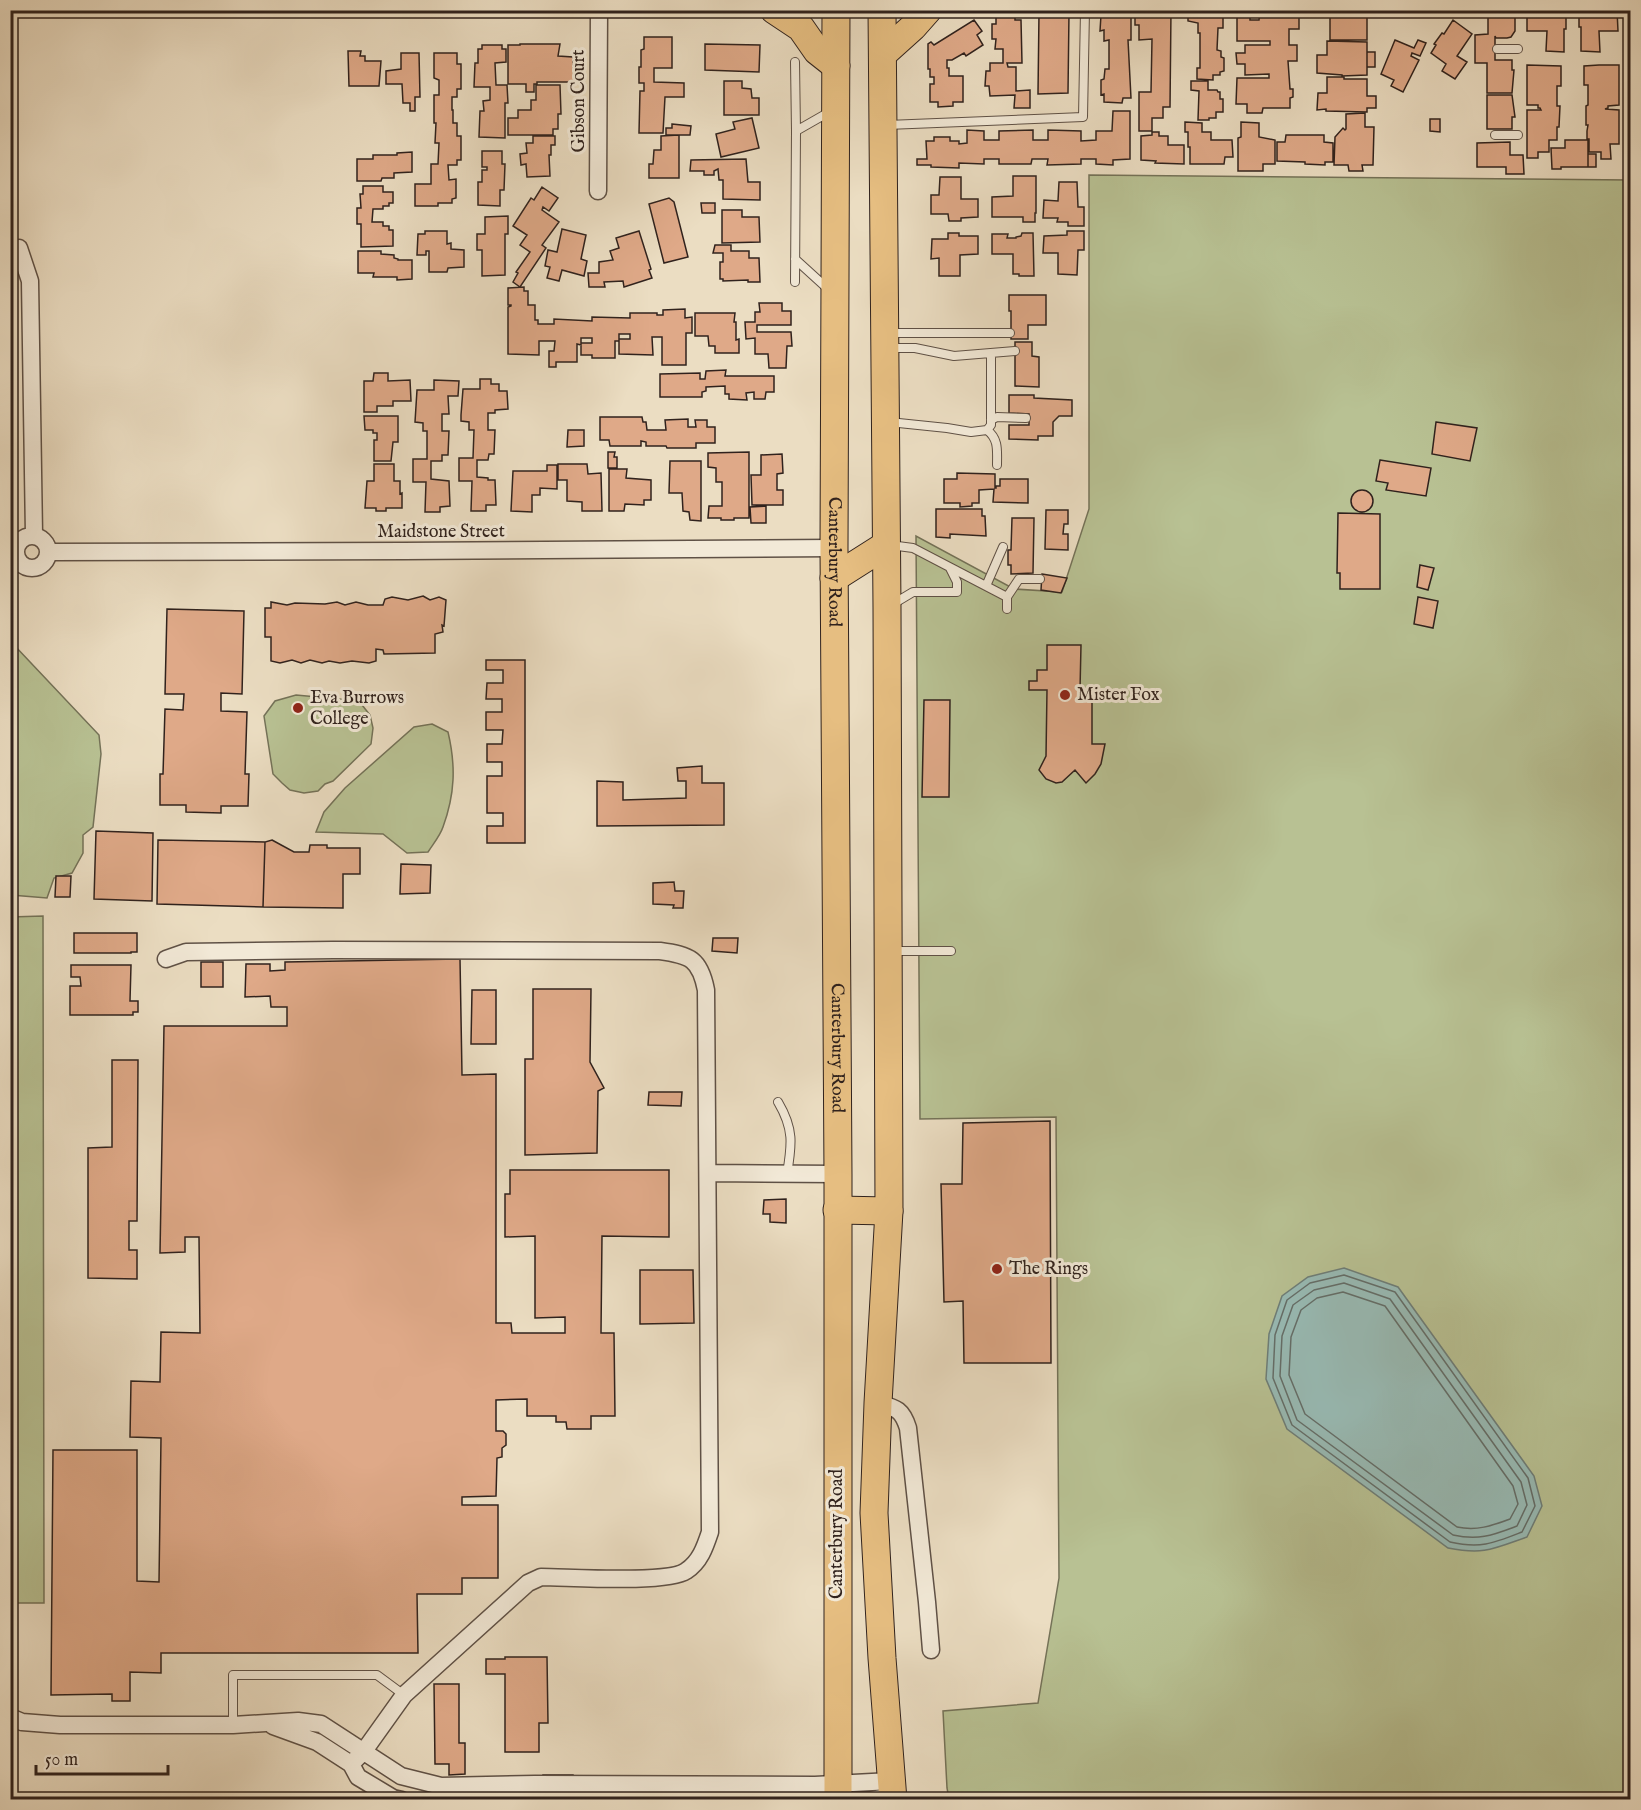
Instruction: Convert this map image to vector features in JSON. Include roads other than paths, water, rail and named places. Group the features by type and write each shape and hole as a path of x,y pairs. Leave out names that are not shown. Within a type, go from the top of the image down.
{"main road":[{"path":"774,10 801,28 817,51 836,66"},
{"name":"Canterbury Road","path":"836,10 834,578 838,1174 838,1792"},
{"name":"Canterbury Road","path":"882,10 889,1211 874,1513 886,1794"},
{"path":"883,54 928,10"},
{"path":"834,578 886,545"},
{"path":"837,1210 889,1211"}],"street":[{"name":"Gibson Court","path":"598,191 599,10"},
{"path":"19,248 30,281 34,535"},
{"path":"34,535 45,540 49,552 44,564 32,568 20,563 13,551 22,539 34,535"},
{"name":"Maidstone Street","path":"49,552 834,548"},
{"path":"166,959 186,951 660,951 682,954 695,962 703,974 706,990 710,1532 700,1557 686,1571 676,1576 651,1578 541,1577 528,1583 404,1695 364,1751 351,1764"},
{"path":"708,1173 838,1174"},
{"path":"878,1403 898,1409 905,1417 908,1428 931,1650"},
{"path":"10,1717 22,1722 60,1725 233,1725 298,1721 321,1724 401,1776 441,1786 886,1794"},
{"path":"264,1723 317,1742 351,1764 358,1777 393,1798 402,1800"}],"lane":[{"path":"883,125 1083,117 1085,10"},
{"path":"1497,49 1518,49"},
{"path":"795,62 795,282"},
{"path":"796,130 836,109"},
{"path":"1495,135 1518,135"},
{"path":"795,259 835,296"},
{"path":"885,340 1010,333"},
{"path":"885,340 954,356 1016,351"},
{"path":"885,422 971,432 987,430 991,425 991,352"},
{"path":"991,420 997,417 1026,418"},
{"path":"987,430 997,443 997,465"},
{"path":"886,545 913,548 1007,597"},
{"path":"986,586 1003,547"},
{"path":"996,564 1007,564"},
{"path":"887,607 913,592 957,592 957,582 950,568"},
{"path":"1007,609 1007,597 1019,579 1040,579"},
{"path":"887,951 951,951"},
{"path":"778,1101 790,1128 791,1143 787,1174"},
{"path":"233,1725 233,1675 377,1675 404,1695"}],"water":[{"path":"1344,1268 1398,1287 1534,1476 1542,1506 1527,1537 1488,1550 1471,1551 1448,1548 1287,1429 1266,1379 1269,1334 1282,1296 1308,1277"}],"place":[{"name":"Mister Fox","path":"1065,695"},
{"name":"Eva Burrows College","path":"298,708"},
{"name":"The Rings","path":"997,1269"}]}
